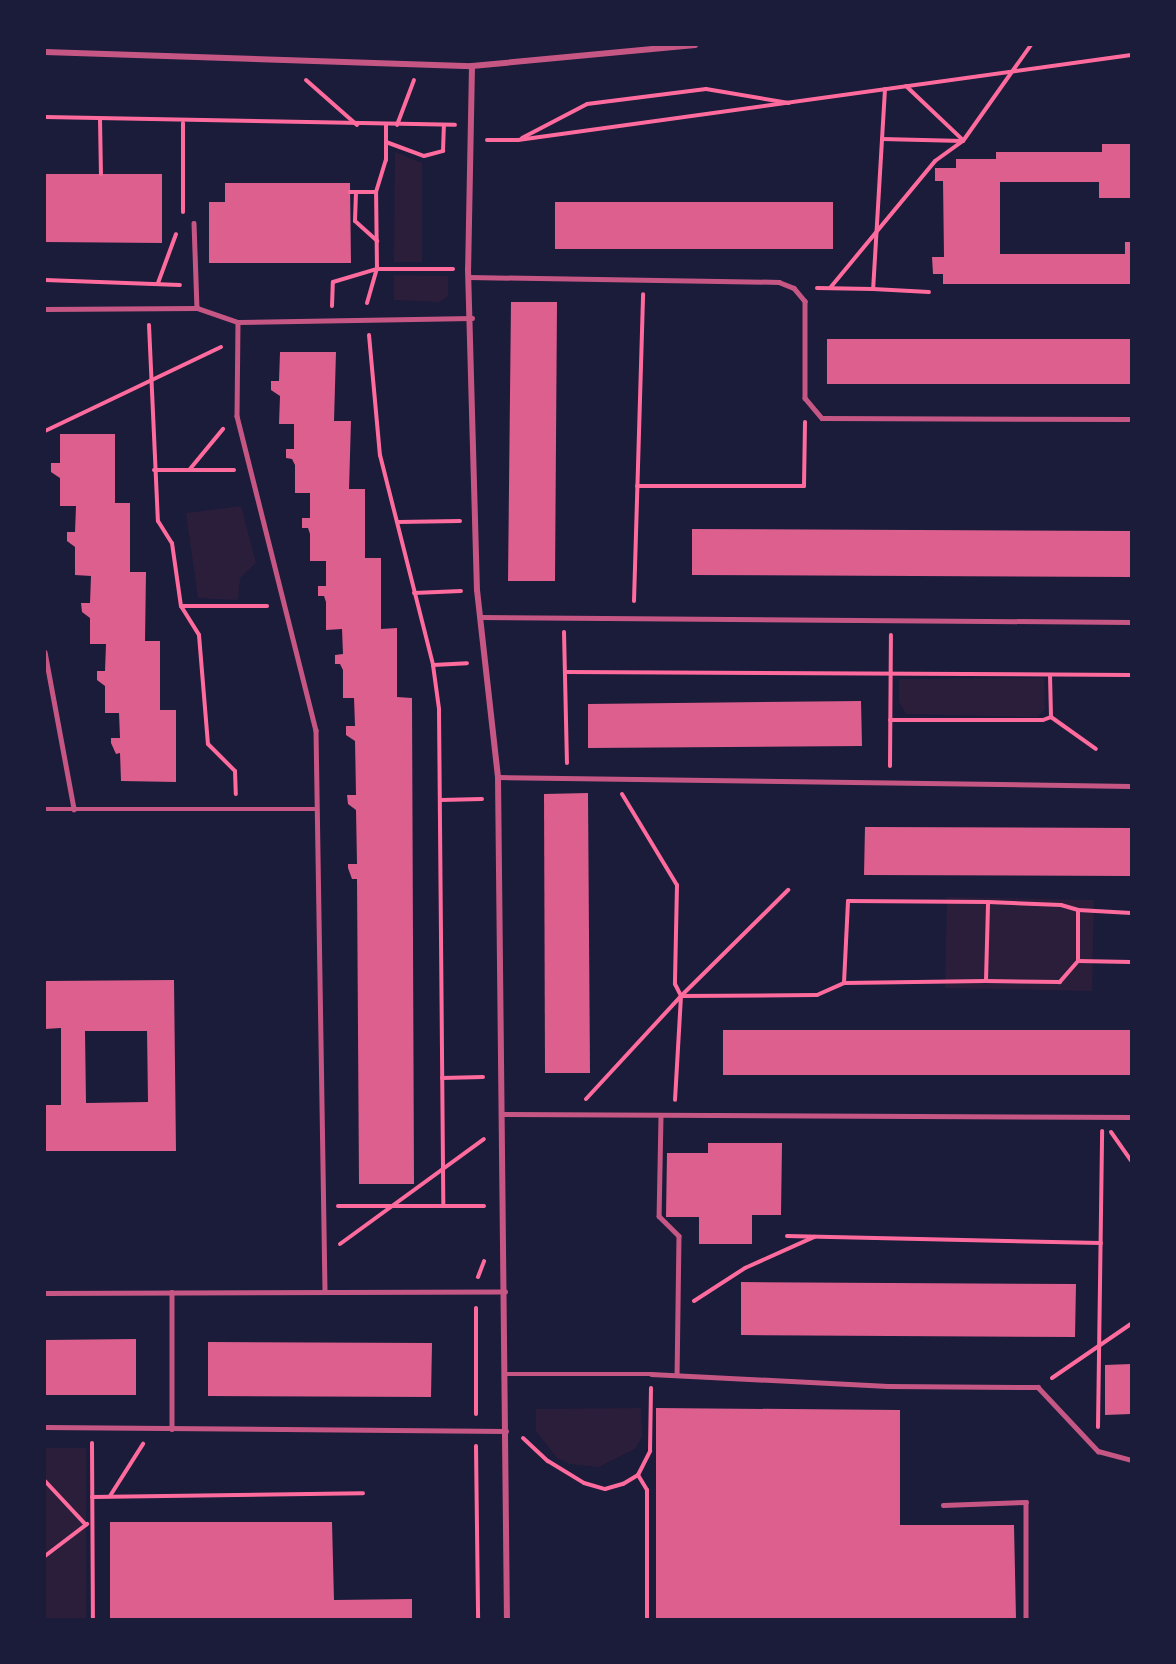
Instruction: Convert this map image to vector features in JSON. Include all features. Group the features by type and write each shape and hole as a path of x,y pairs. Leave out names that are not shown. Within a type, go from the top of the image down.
{"street":[{"path":"45,52 472,66 695,45"},
{"path":"472,66 468,277 472,318 477,590 483,662 498,777 504,1114 507,1619"}],"lane":[{"path":"194,223 196,308"},
{"path":"468,277 779,282 794,288 805,301 805,398 822,418 1131,419"},
{"path":"45,309 196,308 238,322 472,318"},
{"path":"238,322 237,416 316,730 325,1290"},
{"path":"479,617 1131,622"},
{"path":"45,652 74,809"},
{"path":"498,777 890,785 1131,786"},
{"path":"45,809 317,810"},
{"path":"504,1114 1102,1119 1131,1117"},
{"path":"661,1116 659,1216 679,1236 677,1375"},
{"path":"45,1293 505,1291"},
{"path":"172,1292 172,1429"},
{"path":"506,1374 651,1374 888,1386 1038,1387 1098,1451 1131,1460"},
{"path":"45,1427 476,1433 506,1431"},
{"path":"943,1505 1026,1502 1026,1619"}],"path":[{"path":"830,288 879,225 935,161 963,141 1031,45"},
{"path":"486,140 518,140 1131,55"},
{"path":"397,125 420,64"},
{"path":"306,80 357,124"},
{"path":"906,86 963,141"},
{"path":"518,140 587,104 706,89 792,103"},
{"path":"873,289 879,225 885,89"},
{"path":"45,117 183,123 456,125"},
{"path":"100,119 101,174"},
{"path":"158,283 183,213 183,123"},
{"path":"386,125 386,160 376,192 377,269 366,301 380,455 433,665 439,709 443,1206"},
{"path":"386,142 424,156 443,151 444,125"},
{"path":"882,139 963,141"},
{"path":"350,192 376,192"},
{"path":"356,192 355,221 377,241"},
{"path":"183,213 194,223"},
{"path":"332,304 333,282 377,269 468,269"},
{"path":"45,280 196,286"},
{"path":"633,617 643,280"},
{"path":"794,288 929,292"},
{"path":"148,307 158,521 172,543 181,606 199,635 208,744 235,771 237,809"},
{"path":"45,431 238,340"},
{"path":"637,486 804,486 805,398"},
{"path":"190,470 237,416"},
{"path":"154,470 250,470"},
{"path":"398,522 477,520"},
{"path":"414,593 477,590"},
{"path":"181,606 284,606"},
{"path":"563,617 567,778"},
{"path":"890,785 891,620"},
{"path":"433,665 483,662"},
{"path":"565,672 1131,675"},
{"path":"1050,675 1051,717"},
{"path":"890,720 1043,720 1051,717"},
{"path":"1051,717 1096,749"},
{"path":"613,779 677,885 675,984 681,996 675,1115"},
{"path":"441,800 482,799"},
{"path":"572,1115 681,996 788,890"},
{"path":"844,983 848,901 1061,904 1078,910 1131,913"},
{"path":"986,981 988,902"},
{"path":"681,996 817,995 844,983 1060,982 1078,961 1078,910"},
{"path":"1078,961 1131,962"},
{"path":"442,1078 483,1077"},
{"path":"1102,1119 1131,1161"},
{"path":"1098,1451 1102,1119"},
{"path":"324,1254 484,1138"},
{"path":"324,1207 484,1206"},
{"path":"787,1236 1101,1243"},
{"path":"678,1312 745,1268 815,1237"},
{"path":"476,1290 478,1619"},
{"path":"1038,1387 1131,1324"},
{"path":"506,1431 531,1442 548,1461 584,1483 605,1489 638,1475 650,1452 651,1374"},
{"path":"92,1427 93,1619"},
{"path":"110,1497 153,1429"},
{"path":"638,1475 647,1490 647,1619"},
{"path":"45,1481 86,1525"},
{"path":"93,1497 363,1493"},
{"path":"45,1556 92,1521"}],"shaded area":[{"path":"395,152 422,163 422,262 394,262"},
{"path":"394,275 448,276 448,296 440,302 394,300"},
{"path":"241,506 256,563 240,578 238,600 198,598 186,513"},
{"path":"1044,678 1045,709 1037,717 906,714 899,702 899,679"},
{"path":"947,897 1094,900 1092,991 945,988"},
{"path":"641,1408 642,1437 635,1449 599,1467 570,1464 557,1458 536,1431 536,1409"},
{"path":"45,1448 86,1448 86,1619 45,1619"}],"building":[{"path":"1102,144 1131,144 1131,198 1099,198 1099,182 1000,182 1000,254 1125,254 1125,242 1131,242 1131,284 943,284 943,274 933,274 932,257 944,257 943,181 935,181 935,168 956,168 956,159 996,159 996,152 1102,152"},
{"path":"45,174 162,174 162,243 45,242"},
{"path":"225,183 350,183 351,263 209,263 209,202 225,202"},
{"path":"555,202 833,202 833,249 555,249"},
{"path":"511,302 557,302 555,581 508,581"},
{"path":"827,339 1131,339 1131,384 827,384"},
{"path":"280,352 336,352 334,421 351,421 349,489 365,489 365,558 381,558 381,629 397,628 397,697 412,698 414,1184 359,1184 357,879 352,879 348,868 348,864 357,864 356,810 348,804 347,795 356,795 355,741 346,735 346,726 355,726 354,698 343,698 343,670 340,664 335,664 335,655 343,654 342,629 326,630 326,602 324,596 318,596 318,586 326,586 326,561 310,561 310,534 308,528 302,528 302,518 310,518 310,493 295,493 295,465 292,459 286,458 286,449 294,449 294,424 279,424 280,396 271,390 271,381 279,381"},
{"path":"60,434 115,434 115,503 130,503 130,572 146,572 145,641 160,641 160,710 176,710 176,782 121,781 120,753 116,754 111,743 111,738 120,738 119,713 105,713 105,686 97,680 97,671 105,671 106,644 90,644 90,618 82,612 81,603 90,603 91,576 75,575 75,547 67,541 67,532 75,532 76,506 60,506 60,478 51,472 51,463 60,463"},
{"path":"692,529 1131,531 1131,577 692,575"},
{"path":"861,701 862,746 588,748 588,704"},
{"path":"588,793 590,1073 545,1073 544,794"},
{"path":"865,827 1131,828 1131,876 864,875"},
{"path":"174,980 176,1151 45,1151 45,1105 61,1105 61,1028 45,1029 45,981","holes":["85,1031 147,1031 148,1102 86,1103"]},
{"path":"723,1030 1131,1030 1131,1075 723,1075"},
{"path":"708,1143 782,1143 781,1215 752,1215 752,1244 699,1244 699,1217 666,1217 667,1153 708,1153"},
{"path":"741,1282 1076,1284 1075,1337 741,1335"},
{"path":"136,1339 136,1395 45,1395 45,1340"},
{"path":"208,1342 432,1343 431,1397 208,1396"},
{"path":"1131,1364 1131,1414 1105,1415 1105,1365"},
{"path":"656,1408 900,1410 900,1525 1014,1525 1016,1619 656,1619"},
{"path":"110,1522 332,1522 334,1600 412,1599 412,1619 110,1619"}]}
